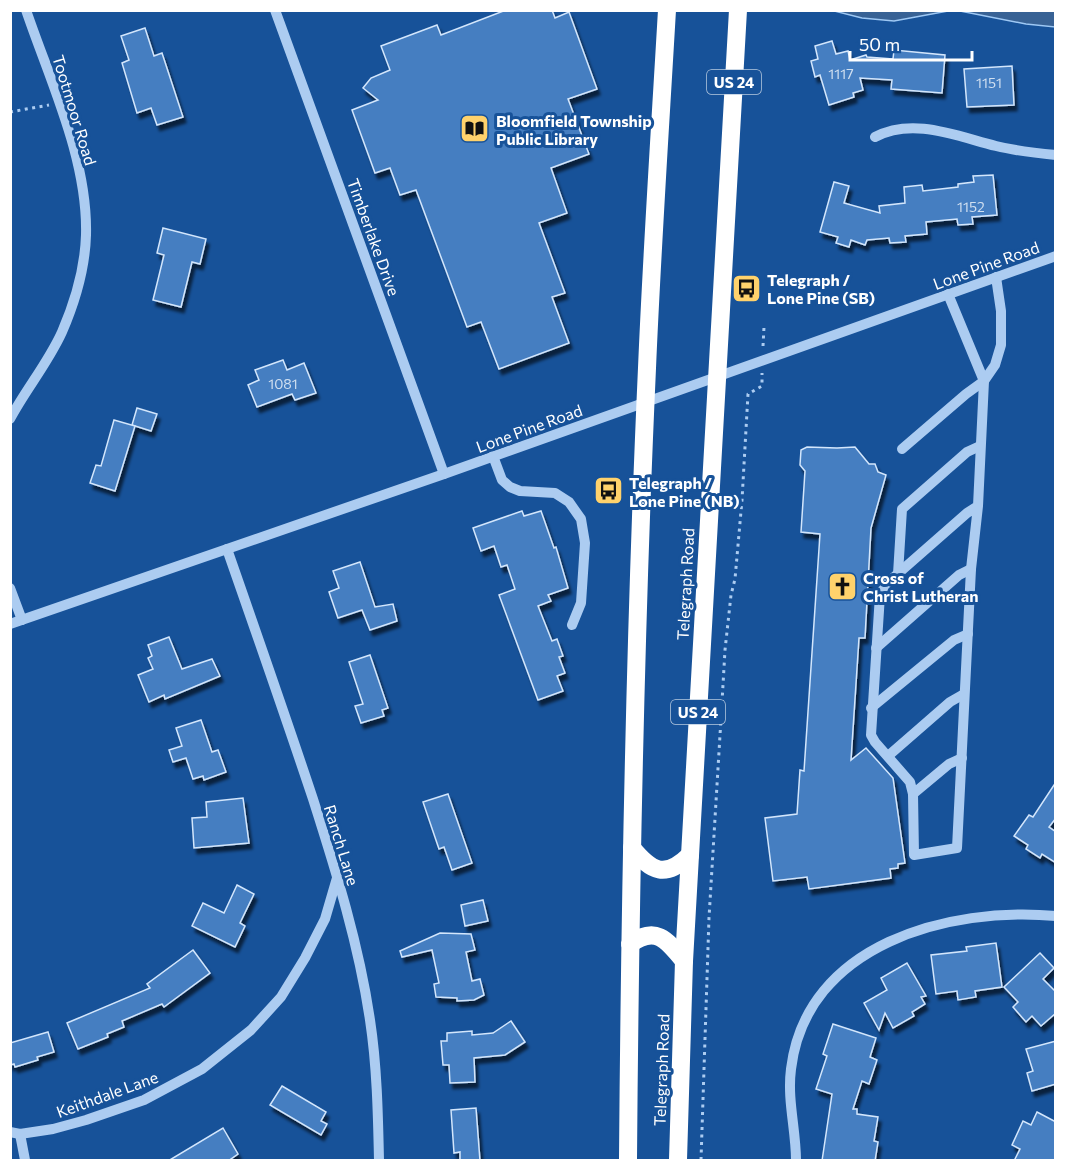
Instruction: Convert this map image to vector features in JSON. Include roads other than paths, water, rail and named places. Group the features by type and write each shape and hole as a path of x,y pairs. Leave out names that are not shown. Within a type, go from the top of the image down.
{"highway":[{"name":"Telegraph Road","path":"628,1161 636,662 646,402 667,10"},
{"name":"Telegraph Road","path":"678,1161 684,961 738,10"},
{"path":"632,848 650,866 660,870 676,867 690,855"},
{"path":"630,944 639,937 654,935 667,942 684,961"}],"street":[{"name":"Tootmoor Road","path":"10,419 55,347 74,302 86,235 82,184 71,140 26,10"},
{"name":"Timberlake Drive","path":"274,10 444,474"},
{"path":"875,137 888,130 903,127 928,129 1012,149 1056,155"},
{"name":"Lone Pine Road","path":"10,624 444,474 1056,256"},
{"path":"902,449 984,381 995,365 1001,345 1001,311 996,277"},
{"path":"948,294 984,381 978,506 964,694 957,848 914,855 913,794 909,782 871,735 879,594 885,585 978,506"},
{"path":"898,574 902,509 967,452 980,446"},
{"path":"493,456 502,480 510,487 520,491 548,491 559,495 574,508 581,519 585,543 581,603 572,625"},
{"name":"Ranch Lane","path":"227,549 290,730 337,877 353,936 370,1020 379,1161"},
{"path":"876,648 959,575 972,569"},
{"path":"10,588 22,620"},
{"path":"871,708 954,640 968,634"},
{"path":"888,756 950,702 964,694"},
{"path":"913,794 949,764 962,758"},
{"name":"Keithdale Lane","path":"25,1161 15,1133 53,1129 144,1100 202,1069 243,1036 281,997 305,958 326,919 337,877"},
{"path":"796,1161 789,1088 795,1050 805,1021 817,1000 843,970 859,957 879,946 927,928 984,917 1017,914 1056,916"}],"water":[{"path":"834,11 948,11 894,21 862,18"},
{"path":"960,11 1055,11 1055,27 1026,24"}],"place":[{"name":"Bloomfield Township Public Library","path":"475,129"},
{"name":"Telegraph / Lone Pine (SB)","path":"746,288"},
{"name":"Telegraph / Lone Pine (NB)","path":"608,491"},
{"name":"Cross of Christ Lutheran","path":"842,586"}]}
